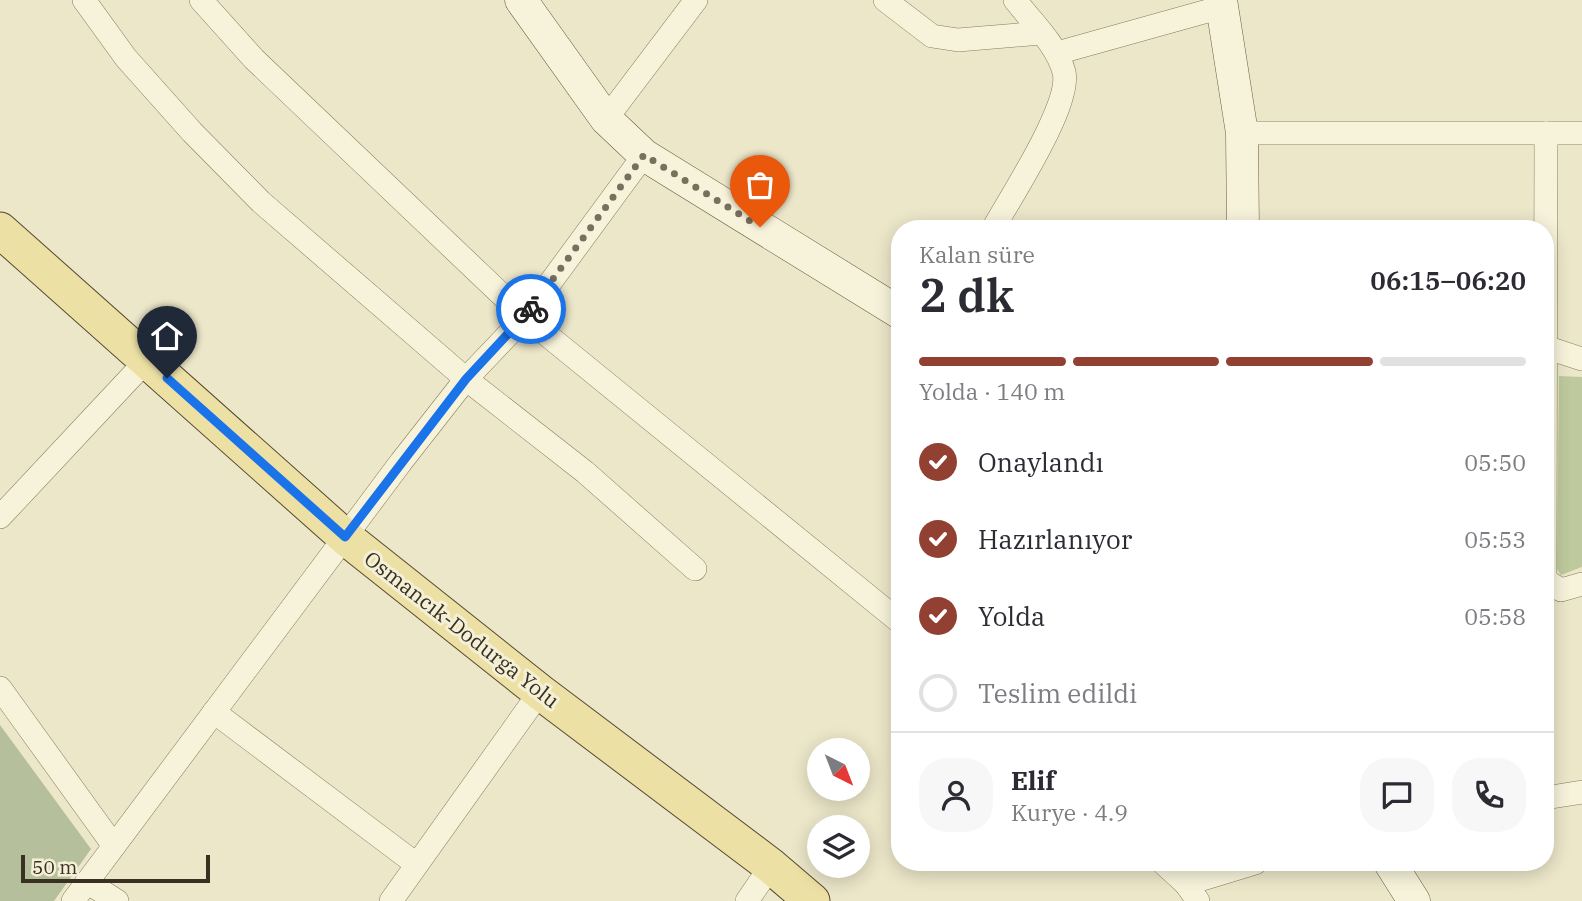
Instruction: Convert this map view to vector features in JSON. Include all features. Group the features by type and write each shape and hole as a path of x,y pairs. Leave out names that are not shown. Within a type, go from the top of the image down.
{"main road":[{"name":"Osmancık-Dodurga Yolu","path":"0,230 345,537 540,692 771,866 812,901"}],"street":[{"path":"84,0 126,58 192,132 261,202 466,379 585,472 695,569"},
{"path":"201,0 254,60 524,317 891,615"},
{"path":"521,0 606,119 644,155 891,307"},
{"path":"606,119 696,0"},
{"path":"885,0 932,36 958,40 1041,33"},
{"path":"998,220 1056,115 1065,75 1056,53 1015,0"},
{"path":"1056,53 1222,4 1242,133 1243,220"},
{"path":"1242,133 1582,133"},
{"path":"1546,133 1546,220"},
{"path":"73,901 345,537 466,379 524,317 644,155"},
{"path":"1554,350 1582,359"},
{"path":"0,517 147,360"},
{"path":"1554,586 1561,590 1582,584"},
{"path":"0,688 114,846"},
{"path":"391,901 540,692"},
{"path":"214,712 416,864"},
{"path":"1554,797 1582,792"},
{"path":"747,901 771,866"},
{"path":"1171,871 1192,893 1238,871"},
{"path":"1395,871 1414,901"},
{"path":"87,883 117,901"}],"green space":[{"path":"1559,376 1582,377 1582,567 1561,575 1557,569"},
{"path":"0,725 91,849 54,901 0,901"}],"way so far":[{"path":"531,309 644,155 760,227"}],"route":[{"path":"167,378 345,537 466,379 531,309"}]}
